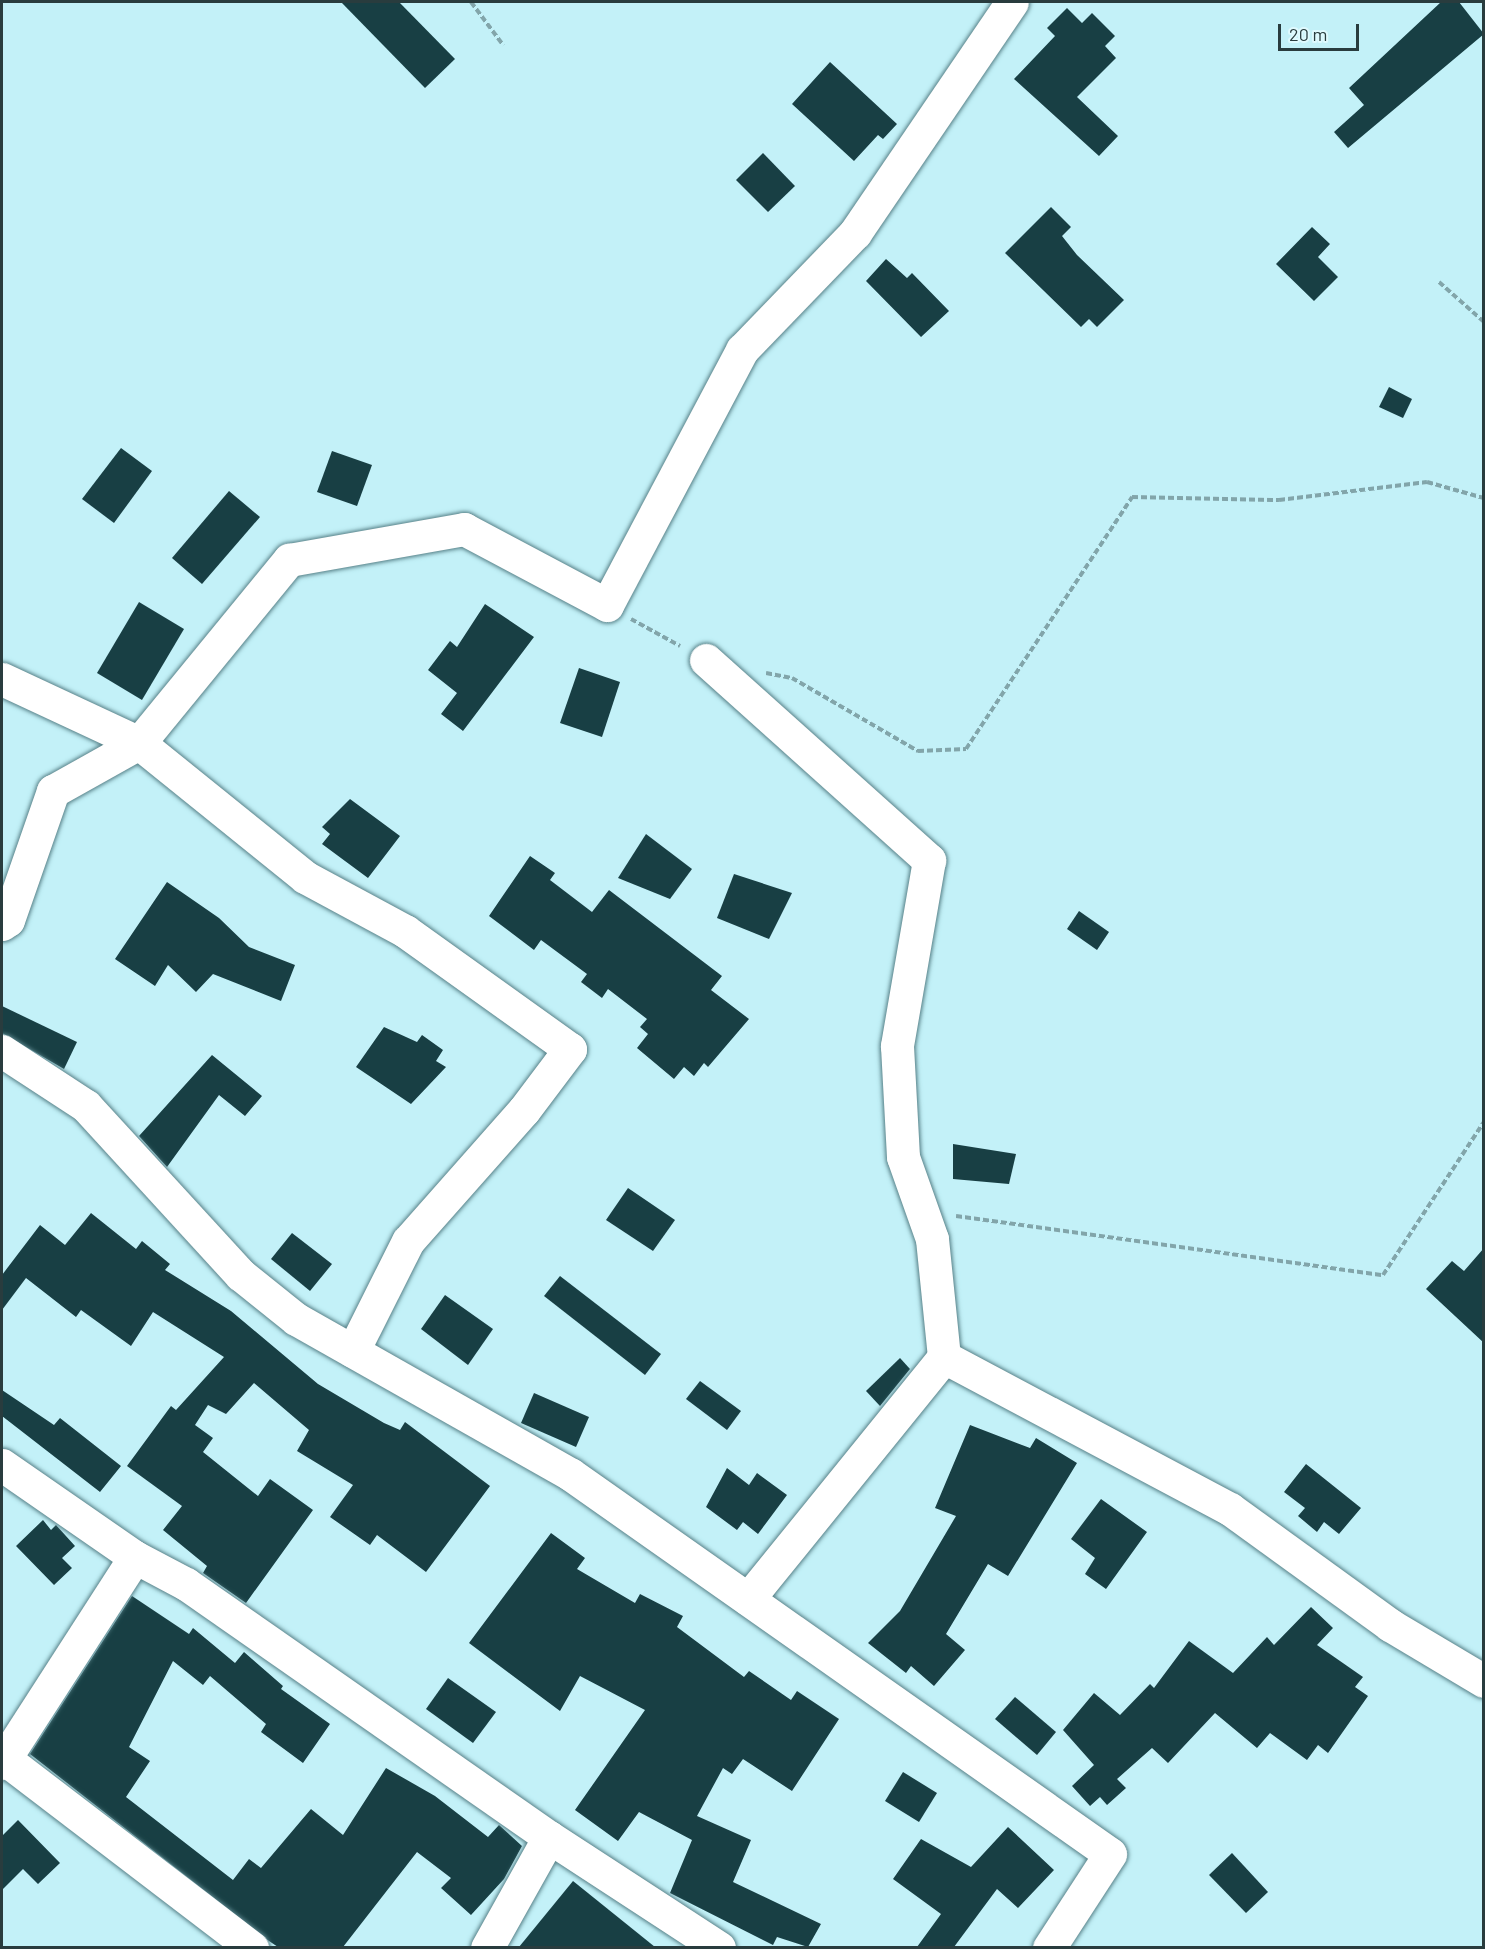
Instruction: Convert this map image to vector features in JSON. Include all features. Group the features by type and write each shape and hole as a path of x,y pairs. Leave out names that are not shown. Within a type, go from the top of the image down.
{"street":[{"path":"2,924 8,920 53,792 139,743 289,560 464,530 607,605 742,350 855,233 1012,2"},
{"path":"706,660 929,860 897,1046 903,1158 932,1239 944,1358 748,1599"},
{"path":"2,679 139,743 305,878 405,931 570,1049 524,1110 408,1241 353,1351"},
{"path":"2,1051 86,1106 241,1275 296,1319 570,1474 1110,1854 1049,1947"},
{"path":"944,1358 1230,1509 1390,1625 1484,1681"},
{"path":"2,1465 135,1557 186,1584 549,1837 718,1947"},
{"path":"135,1557 3,1761 252,1947"},
{"path":"487,1947 549,1837"}],"path":[{"path":"471,2 502,45"},
{"path":"1439,282 1484,322"},
{"path":"760,671 792,678 918,750 966,749 1132,497 1279,500 1427,482 1484,498"},
{"path":"607,605 706,660"},
{"path":"922,1212 1383,1275 1484,1122"}],"building":[{"path":"341,2 399,2 455,59 425,88"},
{"path":"1441,2 1459,2 1484,34 1348,148 1334,132 1364,105 1349,88"},
{"path":"1067,8 1082,23 1092,13 1115,36 1105,46 1116,58 1077,97 1118,136 1099,156 1014,79 1055,36 1047,28"},
{"path":"830,62 897,124 883,139 878,135 854,161 792,104"},
{"path":"763,153 795,186 768,212 736,180"},
{"path":"1051,207 1071,227 1062,236 1077,255 1124,300 1097,327 1089,319 1081,327 1005,253"},
{"path":"1312,227 1330,244 1318,257 1338,277 1314,301 1276,264"},
{"path":"886,259 907,278 912,273 949,311 921,337 866,281"},
{"path":"1389,387 1412,399 1403,418 1379,407"},
{"path":"121,448 152,471 114,523 82,499"},
{"path":"332,451 372,465 357,506 317,492"},
{"path":"229,491 260,517 202,584 172,558"},
{"path":"139,602 184,629 142,700 97,673"},
{"path":"485,604 534,637 463,731 441,714 457,693 428,670 450,641 457,647"},
{"path":"579,668 620,682 602,737 560,723"},
{"path":"350,799 400,836 368,878 322,844 330,834 322,827"},
{"path":"646,834 692,869 670,899 618,878"},
{"path":"530,856 555,873 550,880 592,912 609,890 722,976 711,990 749,1019 708,1067 704,1063 694,1076 684,1067 674,1079 637,1048 648,1034 640,1027 647,1019 608,989 602,998 581,982 587,974 541,940 534,950 489,916"},
{"path":"734,874 792,893 769,939 717,918"},
{"path":"167,882 219,918 249,947 295,965 281,1001 213,974 196,992 168,965 155,986 115,959"},
{"path":"1079,911 1109,932 1097,950 1067,929"},
{"path":"2,1006 77,1042 64,1069 2,1033"},
{"path":"384,1027 417,1042 422,1035 443,1050 436,1061 446,1067 411,1104 356,1067"},
{"path":"212,1055 262,1096 245,1116 219,1095 167,1167 139,1136"},
{"path":"953,1144 1016,1154 1009,1184 953,1179"},
{"path":"628,1188 675,1220 653,1251 606,1220"},
{"path":"91,1213 136,1249 142,1241 170,1264 165,1270 231,1311 318,1384 400,1430 405,1422 490,1486 426,1572 377,1535 370,1545 330,1517 353,1485 297,1451 309,1430 254,1383 226,1414 208,1405 195,1425 213,1438 203,1452 258,1496 270,1479 313,1510 246,1603 203,1573 207,1566 163,1530 182,1506 127,1466 171,1406 176,1410 224,1357 153,1312 131,1346 81,1310 76,1317 26,1278 2,1310 2,1275 40,1225 65,1245"},
{"path":"292,1233 332,1264 310,1291 271,1259"},
{"path":"1484,1248 1484,1343 1426,1289 1452,1261 1464,1271"},
{"path":"560,1276 661,1354 645,1375 544,1296"},
{"path":"445,1295 493,1329 468,1365 421,1329"},
{"path":"900,1358 910,1369 880,1406 866,1391"},
{"path":"700,1381 741,1411 727,1430 686,1399"},
{"path":"2,1390 54,1425 60,1418 121,1466 100,1492 2,1416"},
{"path":"534,1393 589,1417 576,1447 521,1423"},
{"path":"970,1425 1030,1448 1036,1438 1077,1463 1008,1576 988,1564 946,1634 965,1650 934,1686 911,1666 906,1673 868,1643 900,1611 956,1516 935,1508"},
{"path":"1306,1464 1361,1508 1339,1534 1324,1522 1317,1532 1298,1516 1305,1508 1284,1492"},
{"path":"727,1468 749,1485 757,1473 787,1495 758,1534 743,1522 737,1530 706,1507"},
{"path":"1101,1499 1147,1532 1106,1589 1085,1574 1095,1558 1071,1539"},
{"path":"43,1520 51,1530 56,1525 75,1546 62,1558 72,1568 54,1585 16,1546"},
{"path":"551,1533 585,1558 577,1569 635,1603 640,1594 683,1616 677,1627 744,1677 749,1671 791,1700 797,1691 839,1719 792,1791 743,1759 732,1774 723,1768 697,1816 751,1840 733,1882 821,1924 808,1947 777,1937 773,1945 670,1893 692,1840 639,1812 618,1841 575,1810 645,1710 580,1676 560,1711 469,1643"},
{"path":"132,1596 189,1634 193,1628 235,1663 244,1652 283,1686 281,1689 330,1724 303,1763 261,1732 266,1724 210,1676 203,1685 173,1661 129,1747 150,1761 126,1797 233,1880 249,1859 261,1868 311,1809 343,1835 386,1768 435,1796 488,1837 499,1825 522,1846 504,1879 471,1915 441,1888 451,1878 417,1852 343,1947 278,1947 269,1941 30,1754"},
{"path":"1311,1607 1333,1628 1317,1645 1363,1677 1355,1687 1368,1696 1328,1753 1318,1745 1307,1760 1270,1733 1257,1748 1215,1713 1168,1763 1152,1748 1117,1779 1126,1788 1107,1805 1100,1797 1090,1806 1072,1786 1094,1765 1063,1730 1094,1693 1120,1715 1150,1684 1154,1688 1189,1641 1233,1673 1267,1637 1274,1645"},
{"path":"448,1678 496,1712 473,1743 426,1709"},
{"path":"1015,1697 1056,1732 1037,1755 995,1719"},
{"path":"903,1772 937,1793 919,1822 885,1801"},
{"path":"18,1820 60,1863 38,1884 23,1869 2,1890 2,1836"},
{"path":"1008,1827 1054,1870 1018,1908 997,1889 954,1947 917,1947 941,1914 893,1879 921,1839 971,1867"},
{"path":"1232,1853 1268,1892 1246,1913 1209,1875"},
{"path":"573,1881 655,1947 519,1947"}]}
